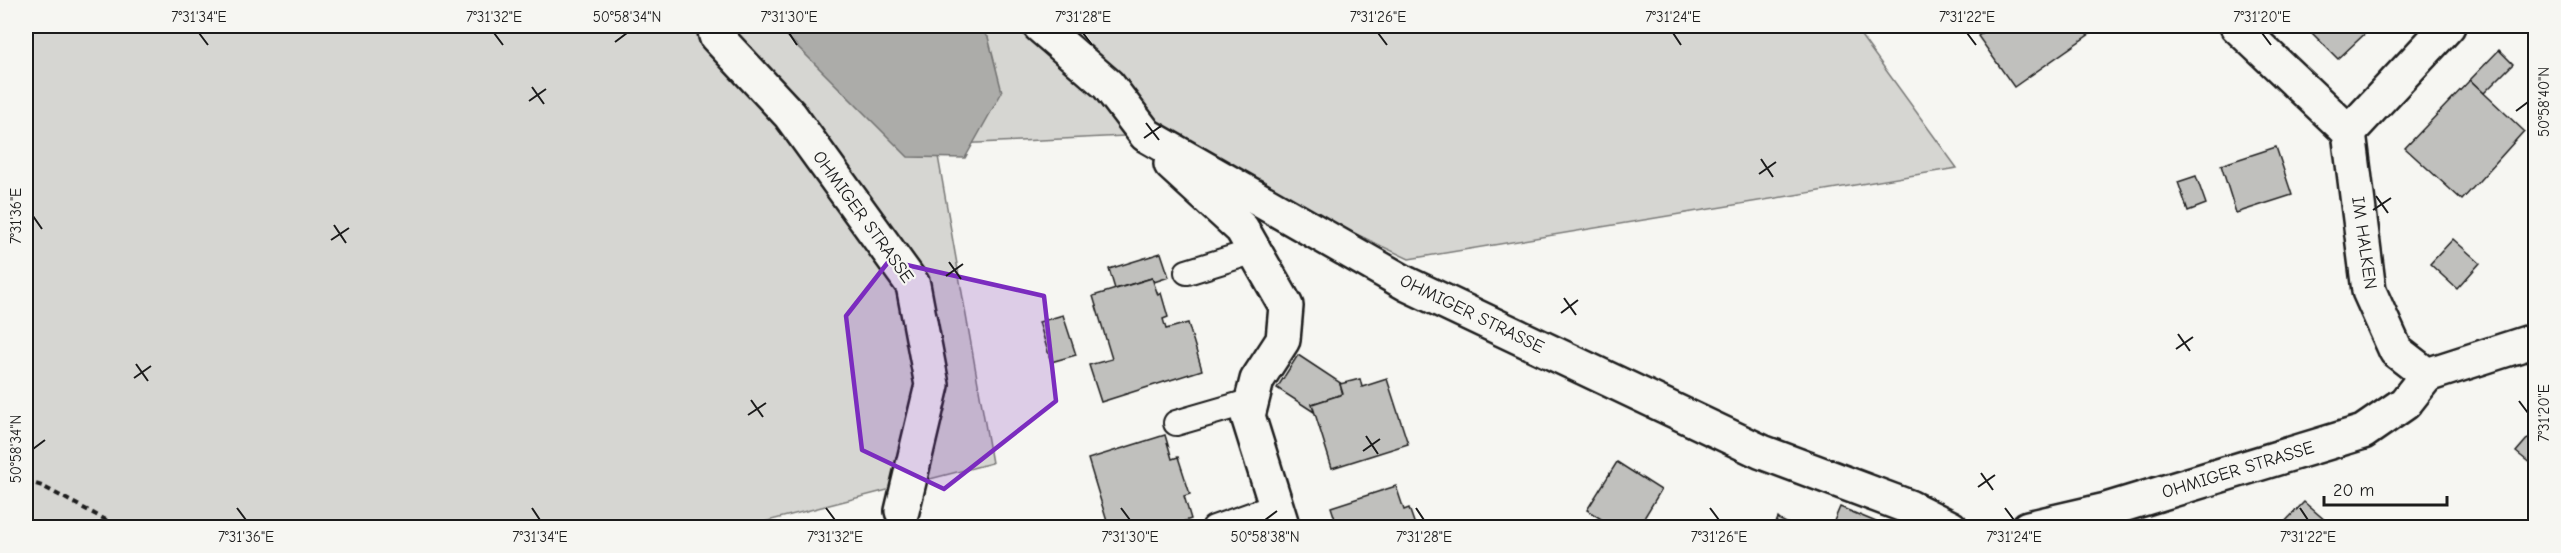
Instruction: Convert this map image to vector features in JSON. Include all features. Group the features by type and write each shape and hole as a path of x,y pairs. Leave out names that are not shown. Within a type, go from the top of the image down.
{"street":[{"name":"OHMIGER STRASSE","path":"714,26 716,36 790,115 913,285 932,385 902,511"},
{"name":"OHMIGER STRASSE","path":"1040,26 1108,85 1146,135 1407,284 1762,452 1909,507 1951,528"},
{"path":"2236,26 2349,132 2448,26"},
{"name":"IM HALKEN","path":"2349,132 2369,291 2396,351 2427,375"},
{"path":"1146,135 1179,173 1242,229 1286,306 1283,340 1257,380 1248,416 1280,517"},
{"path":"2427,375 2535,340"},
{"name":"OHMIGER STRASSE","path":"2028,528 2106,510 2362,432 2404,403 2427,375"}],"lane":[{"path":"1187,272 1254,251"},
{"path":"1176,423 1252,401"},
{"path":"1214,528 1280,517"}],"path":[{"path":"26,481 42,486 121,528"}],"highlighted area":[{"path":"889,261 1044,296 1056,401 944,489 862,450 846,316"}],"shaded area":[{"path":"26,26 1854,26 1957,168 1409,259 1146,135 936,145 992,463 744,527 26,527"},
{"path":"777,26 975,26 988,37 1002,92 965,158 908,157"}],"building":[{"path":"1993,26 2090,26 2094,31 2014,87 1978,36"},
{"path":"2305,26 2373,26 2338,59"},
{"path":"2499,50 2513,64 2484,93 2470,80"},
{"path":"2470,80 2524,131 2462,200 2405,148"},
{"path":"2276,147 2292,195 2236,213 2221,165"},
{"path":"2196,176 2206,204 2188,211 2178,182"},
{"path":"2453,239 2480,263 2457,289 2430,264"},
{"path":"1161,253 1169,277 1154,282 1152,278 1115,289 1109,269"},
{"path":"1152,278 1158,295 1161,293 1168,317 1163,319 1166,329 1188,323 1202,370 1101,402 1089,365 1112,359 1093,296"},
{"path":"1063,315 1076,355 1051,362 1039,322"},
{"path":"1298,355 1342,384 1340,384 1343,394 1312,404 1314,412 1277,388"},
{"path":"1360,379 1362,387 1387,379 1408,444 1332,468 1312,404 1343,394 1340,384"},
{"path":"1165,435 1172,459 1178,457 1190,494 1184,496 1191,519 1165,528 1109,528 1088,459"},
{"path":"2528,438 2536,444 2536,468 2516,452"},
{"path":"1617,462 1661,490 1638,528 1615,528 1587,510"},
{"path":"1396,486 1404,510 1409,508 1416,528 1338,528 1331,507"},
{"path":"2304,502 2334,528 2279,528"},
{"path":"1840,507 1876,522 1873,528 1831,528"},
{"path":"1778,518 1780,520 1797,528 1774,528"}]}
